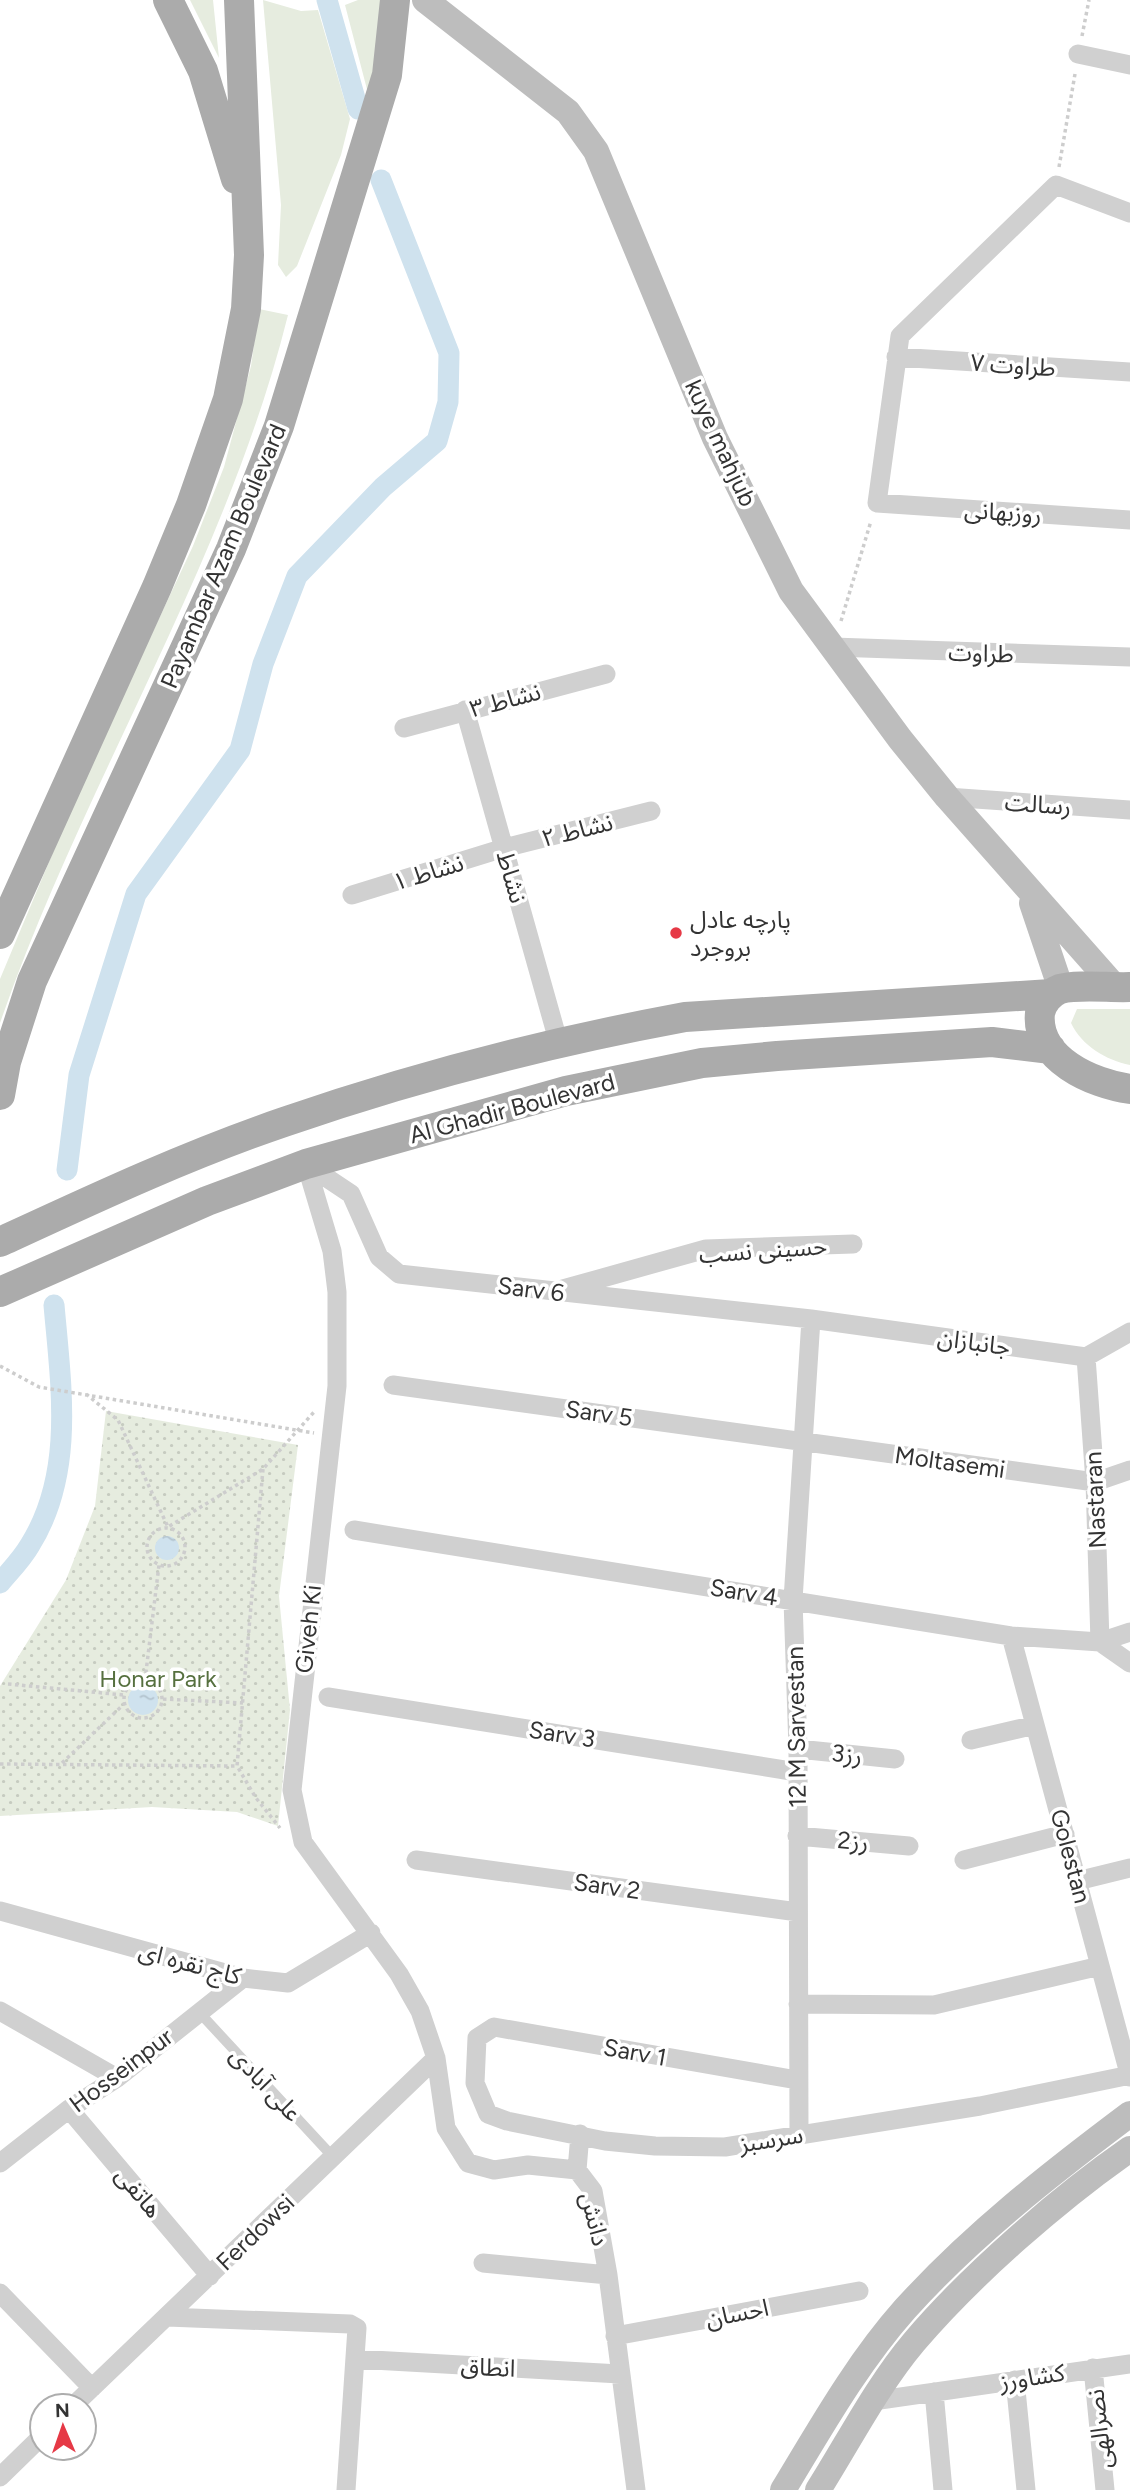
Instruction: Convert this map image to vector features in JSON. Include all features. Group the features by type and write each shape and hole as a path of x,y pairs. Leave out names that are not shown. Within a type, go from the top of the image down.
{"main road":[{"path":"169,0 203,71 248,223"},
{"name":"Payambar Azam Boulevard","path":"0,934 157,587 210,456 228,399 246,309 248,223 239,0"},
{"name":"Payambar Azam Boulevard","path":"0,1095 6,1062 32,981 231,549 279,426 387,75 396,18 395,0"},
{"name":"Al Ghadir Boulevard","path":"0,1242 138,1180 284,1122 393,1088 559,1044 685,1017 1123,988"},
{"path":"1056,991 1040,1013 1041,1027 1051,1049 1085,1075 1111,1086 1130,1089"},
{"name":"Al Ghadir Boulevard","path":"0,1292 206,1200 306,1164 566,1091 702,1063 992,1042 1051,1049"}],"street":[{"name":"kuye mahjub","path":"425,0 568,112 596,151 715,438 791,590 947,797 1028,892 1123,988"},
{"path":"1078,54 1130,65"},
{"path":"877,503 900,336 1056,185 1130,213"},
{"name":"طراوت ۷","path":"896,357 1130,372"},
{"name":"روزبهانی","path":"877,503 1130,520"},
{"name":"طراوت","path":"833,647 1130,657"},
{"name":"نشاط ۳","path":"404,728 606,674"},
{"name":"نشاط","path":"465,710 559,1044"},
{"name":"رسالت","path":"947,797 1130,810"},
{"name":"نشاط ۲","path":"504,848 651,811"},
{"name":"نشاط ۱","path":"352,895 504,848"},
{"path":"1028,892 1056,991"},
{"name":"Sarv 6","path":"306,1164 351,1194 379,1257 399,1274 811,1319"},
{"name":"Giveh Ki","path":"306,1164 332,1251 337,1292 337,1386 292,1790 303,1842 326,1877 371,1933 421,2011 436,2058"},
{"name":"حسینی نسب","path":"552,1292 706,1249 853,1244"},
{"name":"جانبازان","path":"811,1319 1086,1357"},
{"name":"12 M Sarvestan","path":"799,2135 798,1749 793,1600 811,1319"},
{"path":"1086,1357 1130,1332"},
{"name":"Nastaran","path":"1086,1357 1095,1482 1100,1642"},
{"name":"Sarv 5","path":"393,1385 805,1442"},
{"name":"Moltasemi","path":"805,1442 1095,1482"},
{"path":"1095,1482 1130,1470"},
{"name":"Sarv 4","path":"354,1530 1011,1636 1100,1642"},
{"path":"1100,1642 1130,1632"},
{"name":"Golestan","path":"1011,1636 1130,2076"},
{"path":"1100,1642 1130,1663"},
{"name":"Sarv 3","path":"328,1697 797,1772"},
{"path":"971,1740 1035,1725"},
{"name":"رز3","path":"798,1749 895,1759"},
{"path":"964,1860 1065,1834"},
{"name":"رز2","path":"797,1836 909,1846"},
{"name":"Sarv 2","path":"416,1860 798,1912"},
{"path":"1077,1881 1130,1868"},
{"name":"کاج نقره ای","path":"0,1912 243,1978 288,1983 371,1933"},
{"path":"798,2004 934,2005 1100,1966"},
{"name":"Hosseinpur","path":"0,2163 68,2109 117,2078 198,2011 243,1978"},
{"path":"0,2011 117,2078"},
{"name":"Sarv 1","path":"477,2038 483,2032 494,2028 797,2080"},
{"name":"سرسبز","path":"477,2038 475,2082 488,2114 506,2122 580,2134 605,2141 655,2146 711,2147 799,2135 980,2106 1130,2076"},
{"name":"Ferdowsi","path":"88,2392 436,2058"},
{"name":"دانش","path":"436,2058 446,2128 468,2164 494,2170 528,2165 577,2170 593,2191 608,2275 636,2490"},
{"name":"هاتفی","path":"68,2109 210,2276"},
{"path":"783,2490 850,2382 904,2310 1003,2213 1130,2114"},
{"path":"577,2170 580,2134"},
{"path":"818,2490 873,2401 913,2343 941,2312 1031,2228 1130,2149"},
{"path":"483,2263 608,2275"},
{"name":"احسان","path":"615,2336 859,2291"},
{"path":"0,2293 92,2388"},
{"path":"167,2317 350,2324 358,2328 346,2490"},
{"name":"انطاق","path":"355,2359 620,2374"},
{"name":"کشاورز","path":"873,2401 1130,2364"},
{"name":"نصرالهی","path":"1093,2368 1105,2490"},
{"path":"1015,2380 1026,2490"},
{"path":"934,2392 943,2490"},
{"path":"0,2477 28,2450"}],"lane":[{"name":"علی آبادی","path":"198,2011 333,2157"}],"path":[{"path":"1056,185 1088,0"},
{"path":"833,647 877,503"},
{"path":"0,1366 39,1387 330,1436"},
{"path":"86,1394 118,1420 168,1528 183,1538 183,1556 169,1566 159,1565 151,1560 147,1542 159,1529 168,1528 263,1469 337,1386"},
{"path":"263,1469 237,1766 256,1798 278,1826 303,1842"},
{"path":"145,1680 159,1565"},
{"path":"145,1680 160,1690 163,1699 161,1708 146,1719 129,1713 124,1704 124,1695 136,1681 145,1680"},
{"path":"8,1684 124,1695"},
{"path":"163,1699 243,1703"},
{"path":"61,1764 124,1704"},
{"path":"0,1764 237,1766"}],"green space":[{"path":"190,0 213,0 219,58"},
{"path":"263,0 301,11 318,10 350,119 341,155 297,266 286,277 278,265 281,205"},
{"path":"358,0 384,0 369,97 345,5"},
{"path":"259,309 288,315 261,407 229,497 192,585 71,846 0,1023 0,979 82,783 193,546 224,467 251,366"},
{"path":"1077,1009 1130,1009 1130,1065 1104,1056 1081,1039 1071,1023"},
{"name":"Honar Park","path":"106,1411 298,1445 279,1596 290,1710 278,1826 237,1812 152,1807 0,1816 0,1686 66,1580 95,1506"}],"water":[{"path":"167,1536 175,1540 179,1548 175,1556 167,1560 159,1556 155,1548 159,1540"},
{"path":"143,1685 149,1686 157,1694 157,1706 149,1714 143,1715 137,1714 129,1706 128,1700 129,1694 137,1686"}],"waterway":[{"path":"327,0 358,109"},
{"path":"67,1170 79,1075 136,894 240,750 263,664 297,576 383,487 437,441 448,402 449,353 381,180"},
{"path":"0,1583 30,1545 54,1489 61,1428 60,1367 54,1305"}],"place":[{"name":"پارچه عادل بروجرد","path":"676,933"}]}
